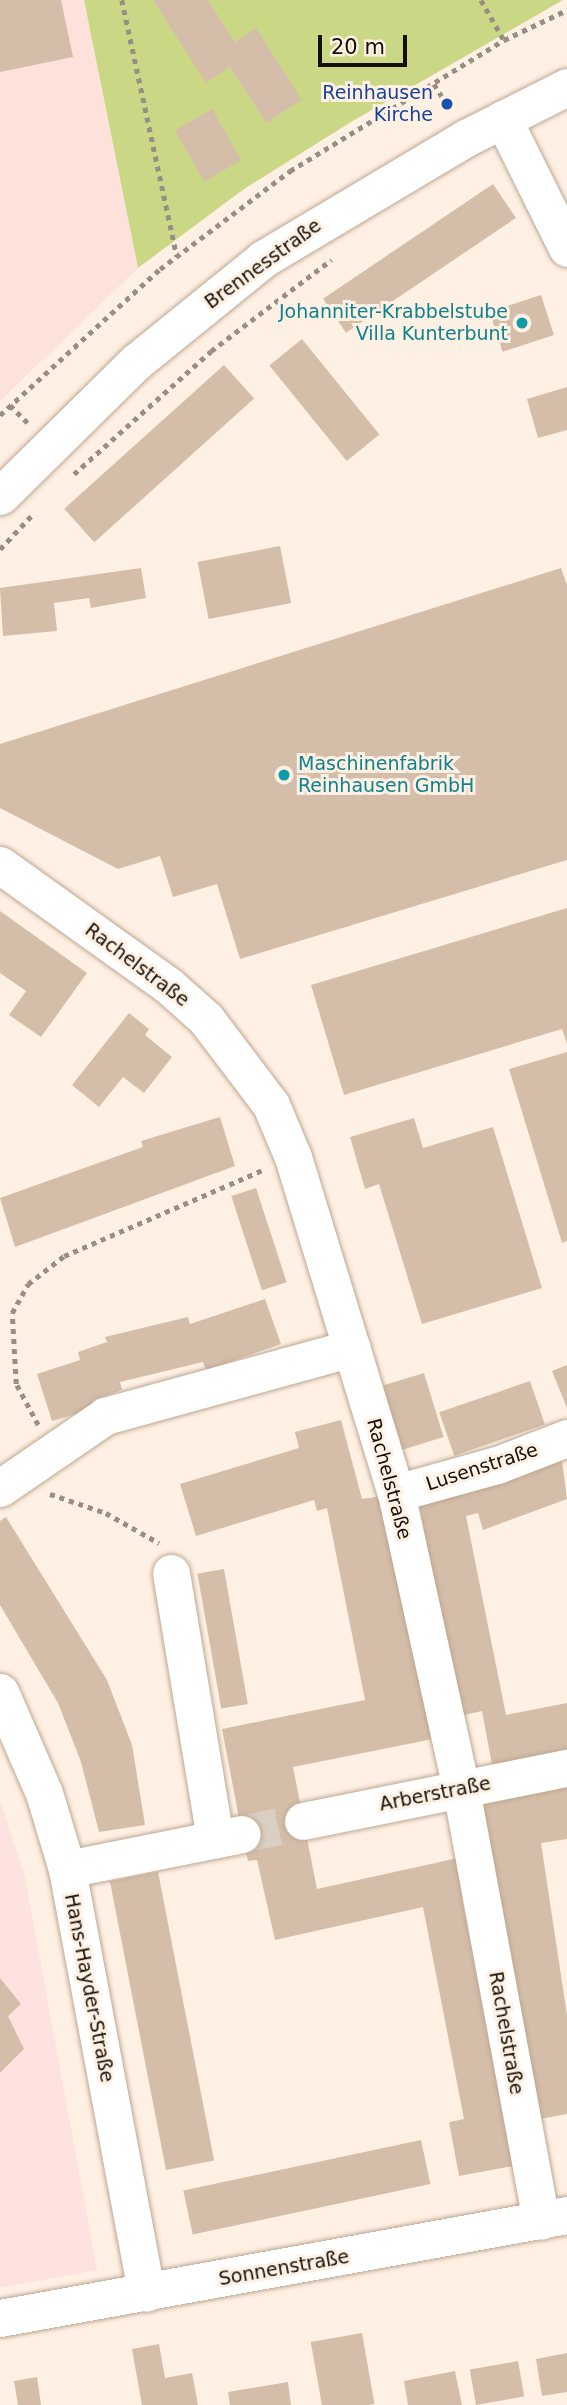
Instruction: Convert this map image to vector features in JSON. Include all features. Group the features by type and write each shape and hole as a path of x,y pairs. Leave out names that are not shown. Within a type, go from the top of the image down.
{"street":[{"name":"Brennesstraße","path":"0,496 136,362 263,259 503,119 567,87"},
{"path":"503,119 567,248"},
{"name":"Rachelstraße","path":"0,865 206,1019 271,1105 293,1157 396,1493 554,2218"},
{"path":"5,1484 105,1416 352,1348"},
{"name":"Lusenstraße","path":"396,1493 497,1465 567,1438"},
{"path":"67,1869 229,1836 171,1573"},
{"name":"Hans-Hayder-Straße","path":"0,1692 44,1793 67,1869 146,2292"},
{"name":"Arberstraße","path":"303,1821 567,1768"},
{"name":"Sonnenstraße","path":"0,2318 554,2218"}],"path":[{"path":"122,0 177,256"},
{"path":"481,0 504,40"},
{"path":"0,415 177,256 290,171 504,40 567,10"},
{"path":"434,83 447,104"},
{"path":"68,479 211,351 343,251"},
{"path":"0,550 35,512"},
{"path":"59,1446 32,1416 16,1384 12,1313 28,1284 64,1256 293,1157"},
{"path":"5,1484 106,1513 158,1539 171,1573"}],"shaded area":[{"path":"0,0 84,0 138,268 0,401"},
{"path":"0,1800 25,1877 97,2270 0,2288"}],"green space":[{"path":"84,0 563,0 351,122 244,189 138,268"}],"building":[{"path":"0,0 61,0 73,57 0,72"},
{"path":"153,0 208,0 235,42 256,28 302,100 266,123 230,67 206,83"},
{"path":"212,109 242,160 204,182 175,130"},
{"path":"493,184 516,218 346,333 323,299"},
{"name":"Johanniter-Krabbelstube Villa Kunterbunt","path":"541,295 554,335 503,352 490,312"},
{"path":"302,339 379,435 347,461 269,365"},
{"path":"224,365 254,398 94,542 64,509"},
{"path":"567,387 567,430 538,438 527,399"},
{"path":"280,546 291,603 209,619 198,562"},
{"path":"141,568 146,598 91,608 89,598 54,603 57,631 3,636 0,588"},
{"name":"Maschinenfabrik Reinhausen GmbH","path":"561,568 567,585 567,860 240,959 217,884 173,897 160,856 118,869 0,808 0,744"},
{"path":"567,908 567,1044 562,1029 344,1095 311,985"},
{"path":"0,911 87,973 41,1037 9,1015 26,991 0,973"},
{"path":"129,1013 149,1029 145,1035 172,1057 144,1093 123,1077 99,1107 72,1085"},
{"path":"567,1052 567,1241 562,1243 509,1069"},
{"path":"220,1117 235,1166 15,1247 0,1198 143,1147 141,1141"},
{"path":"414,1118 423,1148 493,1127 542,1288 422,1324 379,1184 365,1189 350,1137"},
{"path":"256,1188 287,1282 262,1290 231,1196"},
{"path":"265,1299 281,1344 206,1370 203,1362 120,1382 122,1390 93,1400 96,1408 52,1421 37,1374 80,1360 78,1352 107,1342 105,1337 188,1317 190,1324"},
{"path":"567,1365 567,1408 552,1371"},
{"path":"424,1373 444,1437 402,1450 383,1386"},
{"path":"530,1381 545,1424 454,1456 439,1412"},
{"path":"341,1420 362,1499 383,1496 443,1737 293,1767 317,1889 467,1856 476,1896 462,1899 513,2166 459,2176 449,2122 464,2119 423,1907 275,1940 257,1860 248,1861 222,1729 365,1700 327,1508 317,1511 314,1500 196,1536 180,1484 299,1448 295,1432"},
{"path":"561,1453 567,1499 483,1530 478,1513 466,1516 506,1715 567,1703 567,1750 492,1765 482,1711 460,1716 418,1498"},
{"path":"6,1517 107,1680 132,1745 145,1825 99,1832 81,1762 58,1703 0,1605 0,1521"},
{"path":"224,1569 248,1704 221,1709 197,1574"},
{"path":"567,1785 567,1839 541,1843 567,2015 567,2114 540,2119 480,1800"},
{"path":"158,1872 214,2161 166,2170 110,1881"},
{"path":"0,1978 21,2004 8,2016 24,2049 0,2073"},
{"path":"421,2140 430,2184 193,2235 183,2191"},
{"path":"362,2333 375,2404 322,2405 311,2342"},
{"path":"159,2344 165,2378 192,2373 198,2405 142,2405 132,2349"},
{"path":"567,2353 567,2392 542,2396 536,2359"},
{"path":"518,2361 524,2396 476,2405 470,2370"},
{"path":"455,2371 462,2405 408,2405 404,2381"},
{"path":"37,2377 41,2405 18,2405 14,2381"},
{"path":"288,2382 291,2405 230,2405 228,2392"}],"tunnel":[{"path":"242,1834 303,1821"}],"place":[{"name":"Reinhausen Kirche","path":"447,104"},
{"name":"Johanniter-Krabbelstube Villa Kunterbunt","path":"522,323"},
{"name":"Maschinenfabrik Reinhausen GmbH","path":"284,775"}]}
